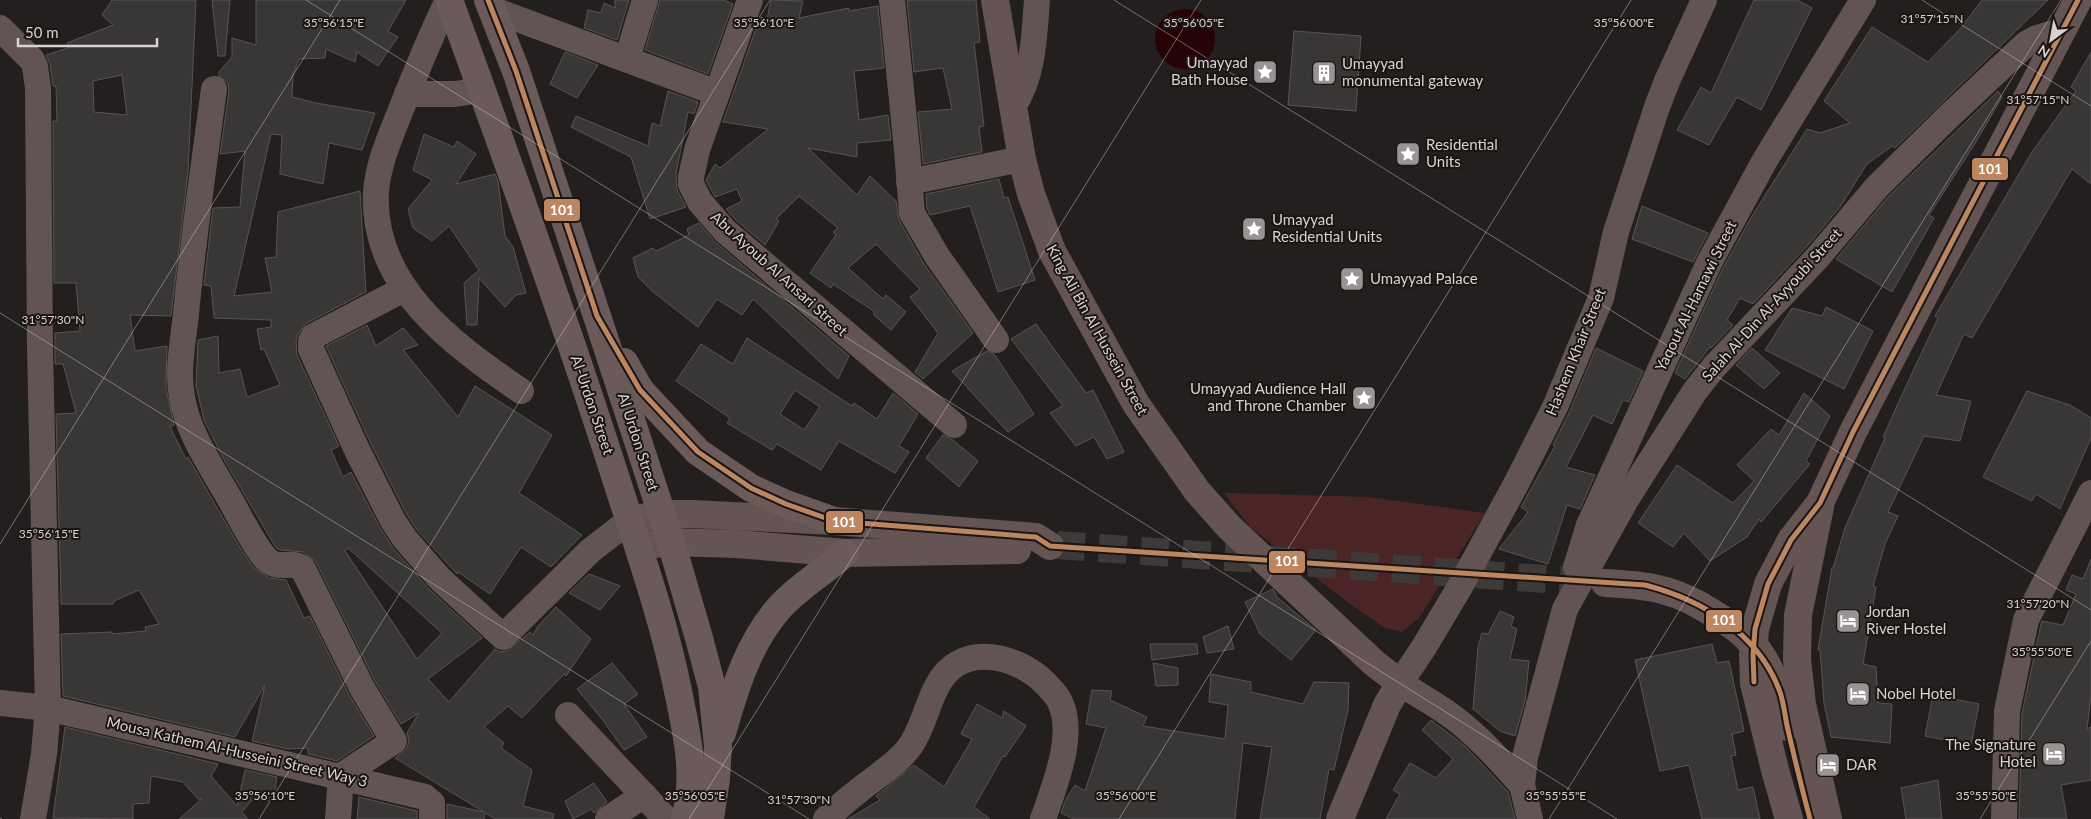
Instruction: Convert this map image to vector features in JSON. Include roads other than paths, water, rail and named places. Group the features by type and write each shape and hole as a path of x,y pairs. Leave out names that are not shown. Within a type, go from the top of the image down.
{"highway":[{"name":"Al-Urdon Street","path":"448,0 482,90 640,546 672,660 690,751 690,800 685,819"},
{"name":"Al Urdon Street","path":"489,5 516,71 662,514"},
{"path":"597,316 640,390 698,452 751,488 786,504 834,521"},
{"path":"662,514 712,687 718,746 710,819"},
{"path":"718,746 745,662 762,629 780,607 845,553"}],"main road":[{"name":"King Ali Bin Al Hussein Street","path":"996,0 1022,159 1040,221 1063,274 1136,404 1197,491 1229,527 1374,663 1400,683"},
{"path":"1789,819 1754,682 1753,655 1755,629 1768,584 1791,540 1820,503 1853,432 2078,0"},
{"path":"1820,503 1798,615 1797,659 1802,704 1828,819"},
{"path":"630,520 662,514 692,514 834,521 1036,537 1054,545 1037,549 982,552 845,553 737,544 670,542 640,546"},
{"path":"1605,583 1645,585 1662,588 1701,606 1746,637 1764,660 1778,687 1810,819"},
{"path":"1760,612 1798,615"},
{"path":"1340,819 1387,705 1400,683"}],"street":[{"path":"448,0 416,68 380,170 376,190 376,210 380,237 390,265 404,289 446,336 471,356 521,390"},
{"path":"627,59 644,0"},
{"name":"Abu Ayoub Al Ansari Street","path":"750,0 697,150 691,184 700,202 725,231 954,425"},
{"path":"892,0 910,206 915,221 996,340"},
{"path":"1014,105 1024,87 1029,69 1037,0"},
{"name":"Hashem Khair Street","path":"1400,683 1424,647 1460,585 1516,484 1555,406 1601,298 1616,232 1657,107 1704,0"},
{"name":"Yaqout Al-Hamawi Street","path":"1618,490 1709,263 1765,160 1863,0"},
{"path":"489,5 582,44 717,93"},
{"path":"0,28 32,60 35,66 38,88 40,349 48,708 44,754 33,819"},
{"name":"Salah Al-Din Al-Ayyoubi Street","path":"1530,819 1522,785 1525,757 1565,608 1618,490 1714,367 1817,258 1877,187 2026,44 2037,38 2061,31"},
{"path":"214,89 187,300 180,375 181,396 187,420 249,533 265,558 272,563 279,566 296,565 303,569 362,688 394,741 341,776 338,819"},
{"path":"407,94 449,95 482,90"},
{"path":"909,182 1022,159"},
{"path":"404,289 314,336 311,341 311,349 357,450 393,521 439,578 503,637 590,550 630,520"},
{"path":"2004,819 2007,711 2026,620 2091,493"},
{"path":"826,819 898,760 911,745 937,686 949,668 966,659 984,655 997,657 1033,673 1060,701 1066,743 1043,819"},
{"name":"Salah Al-Din Al-Ayyoubi Street","path":"1400,683 1444,710 1491,751 1522,785"},
{"name":"Mousa Kathem Al-Husseini Street Way 3","path":"0,704 48,708 341,776 428,808"},
{"path":"568,716 666,819"},
{"path":"608,819 644,796"}],"tunnel":[{"path":"1057,545 1602,583"}],"place":[{"name":"Umayyad Bath House","path":"1265,72"},
{"name":"Umayyad monumental gateway","path":"1324,73"},
{"name":"Residential Units","path":"1408,154"},
{"name":"Umayyad Residential Units","path":"1254,229"},
{"name":"Umayyad Palace","path":"1352,279"},
{"name":"Umayyad Audience Hall and Throne Chamber","path":"1364,398"},
{"name":"Jordan River Hostel","path":"1848,621"},
{"name":"Nobel Hotel","path":"1858,694"},
{"name":"The Signature Hotel","path":"2054,754"},
{"name":"DAR","path":"1828,765"}]}
